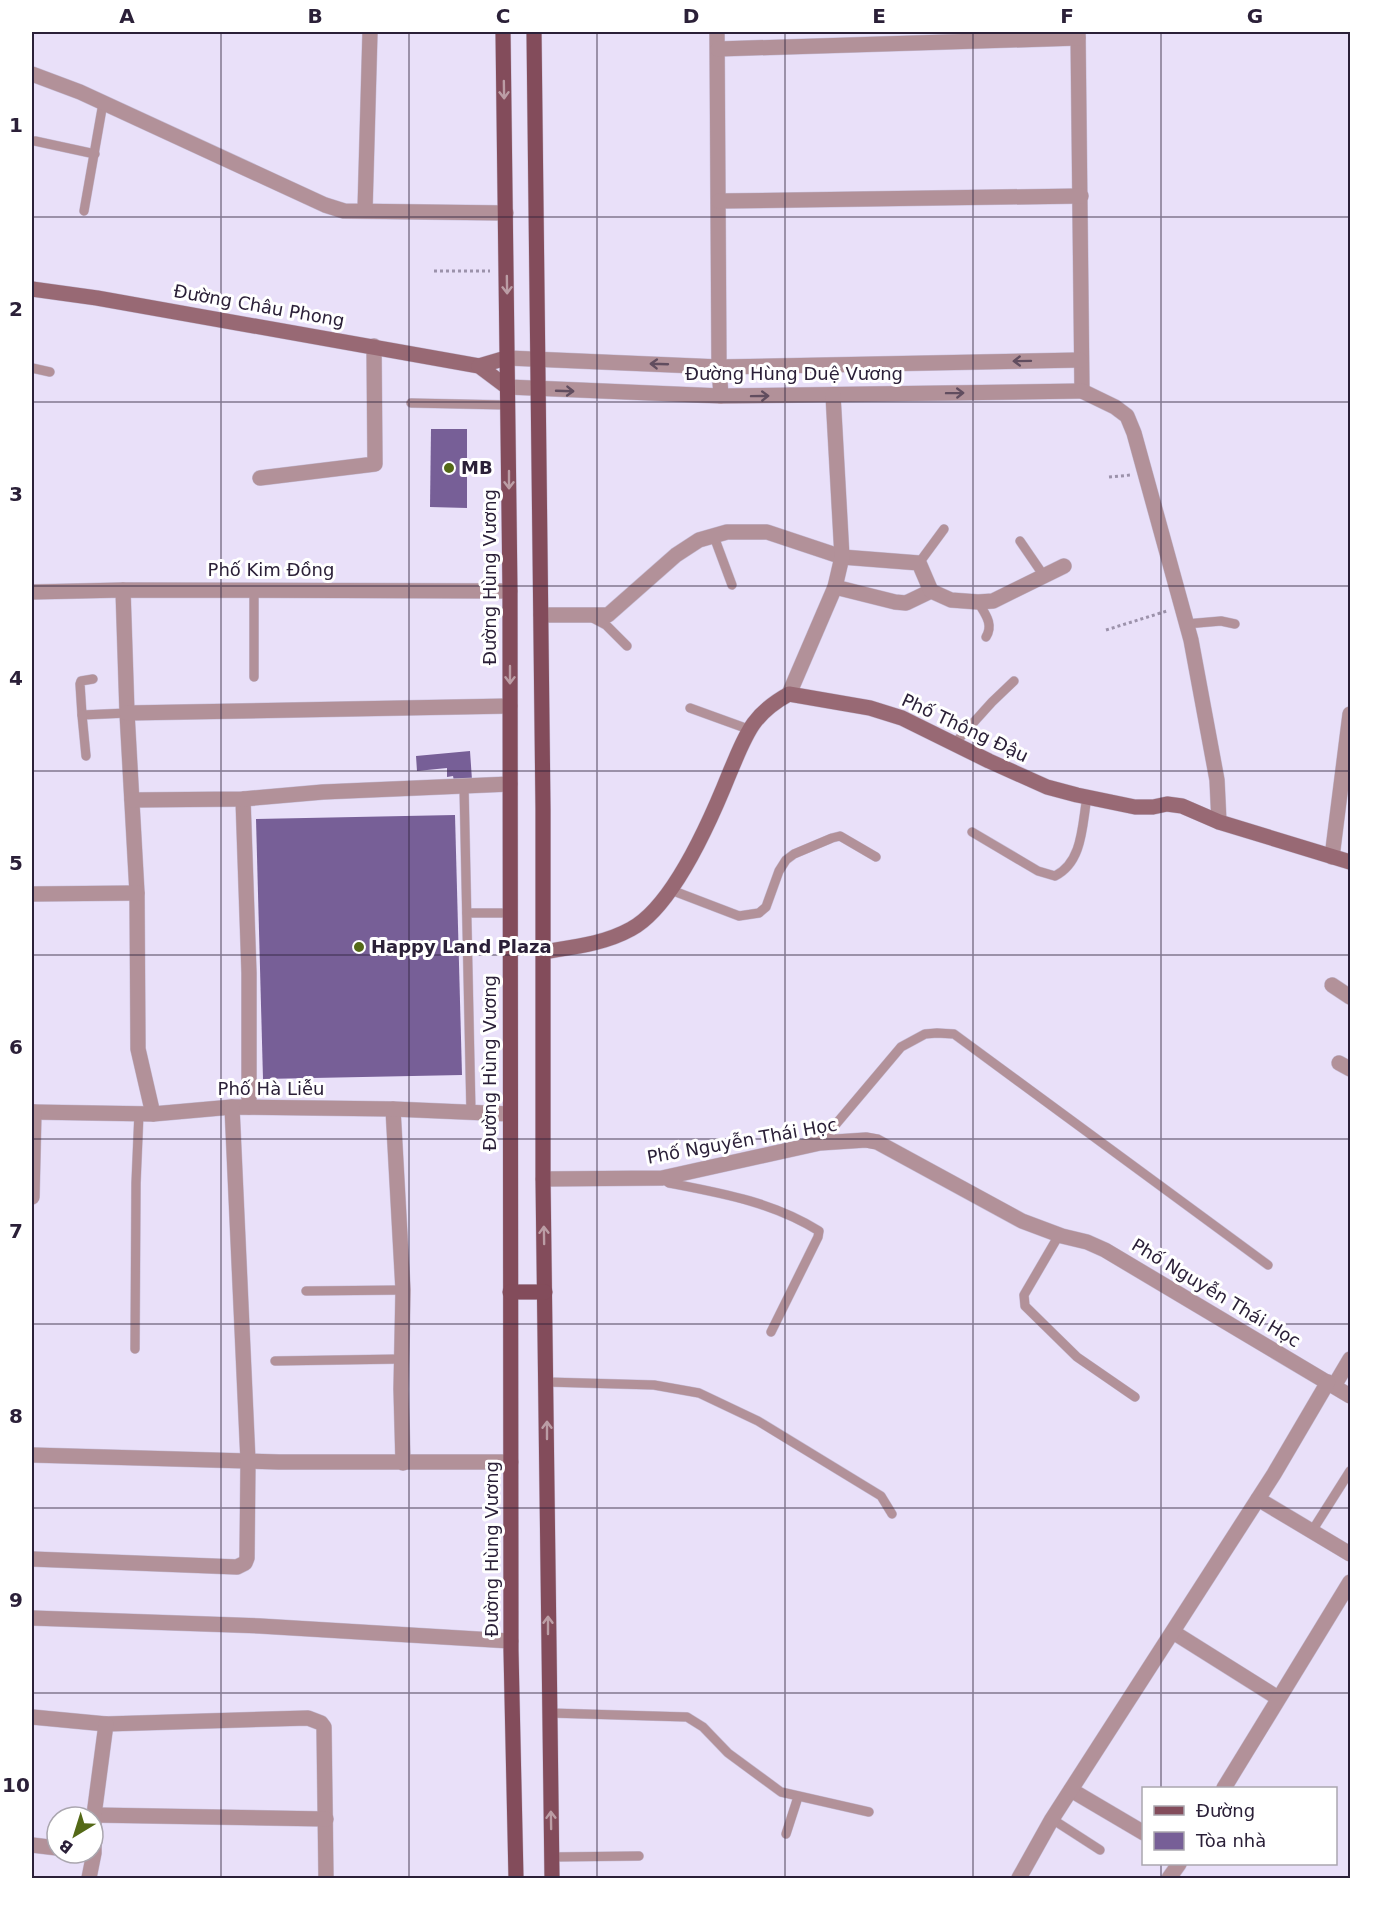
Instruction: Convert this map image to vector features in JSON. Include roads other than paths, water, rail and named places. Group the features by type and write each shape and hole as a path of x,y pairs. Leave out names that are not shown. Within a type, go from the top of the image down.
{"main road":[{"name":"Đường Hùng Vương","path":"503,32 510,591 510,1292 516,1878"},
{"path":"534,32 541,615 543,1179 552,1878"},
{"path":"510,1292 545,1292"}],"street":[{"path":"365,210 370,32"},
{"path":"717,32 719,367 722,396"},
{"path":"718,48 1078,35 1082,391 1115,407 1127,416 1140,453 1186,624 1217,780 1219,822"},
{"path":"32,74 103,103 325,205 344,211 506,213"},
{"path":"719,201 1081,196"},
{"name":"Đường Châu Phong","path":"32,289 97,298 479,366 507,387"},
{"path":"260,478 375,464 374,346"},
{"name":"Đường Hùng Duệ Vương","path":"506,358 719,367 1080,360"},
{"name":"Đường Châu Phong","path":"479,366 506,358"},
{"name":"Đường Hùng Duệ Vương","path":"507,387 722,396 1082,391"},
{"path":"543,952 604,940 630,929 655,911 671,890 707,823 748,729 765,709 789,694 835,588 842,557 833,394"},
{"path":"541,615 608,615 676,555 699,540 713,534 727,532 767,532 842,557 919,563 931,591 951,600 993,601 1064,566"},
{"path":"835,588 906,603 931,591"},
{"path":"123,590 137,893 138,1049 146,1114"},
{"name":"Phố Kim Đồng","path":"32,592 123,590 510,591"},
{"name":"Phố Thông Đậu","path":"789,694 886,713 917,724 989,761 1047,787 1135,807 1167,804 1182,806 1219,822 1350,862"},
{"path":"127,713 510,706"},
{"path":"1332,857 1350,714"},
{"path":"132,800 243,799 323,792 510,784"},
{"path":"243,799 249,973 249,1107"},
{"path":"32,894 137,893"},
{"path":"1332,985 1350,997"},
{"path":"32,1559 237,1567 245,1563 247,1558 248,1461 232,1107"},
{"name":"Phố Hà Liễu","path":"33,1112 146,1114 249,1107 393,1109 510,1114"},
{"path":"393,1109 403,1290 401,1359 403,1463"},
{"path":"32,1197 33,1112"},
{"name":"Phố Nguyễn Thái Học","path":"543,1179 662,1178 820,1143 866,1140 877,1142 1022,1221 1106,1250 1350,1396"},
{"path":"1019,1878 1052,1819 1331,1384 1350,1359"},
{"path":"32,1455 248,1461 511,1462"},
{"path":"1258,1499 1350,1554"},
{"path":"1225,1787 1350,1582"},
{"path":"32,1618 260,1626 512,1641"},
{"path":"1173,1632 1278,1698"},
{"path":"32,1717 106,1724 308,1719 321,1723 324,1727 326,1878"},
{"path":"95,1805 106,1724"},
{"path":"1071,1790 1142,1832"},
{"path":"105,1815 326,1819"},
{"path":"1169,1878 1178,1865"}],"lane":[{"path":"84,211 103,103"},
{"path":"35,141 94,154"},
{"path":"32,368 50,372"},
{"path":"411,403 507,405"},
{"path":"919,563 944,529"},
{"path":"713,534 732,585"},
{"path":"1020,541 1044,576"},
{"path":"254,590 255,677"},
{"path":"978,602 990,622 990,631 986,637"},
{"path":"586,615 606,625 627,646"},
{"path":"1186,624 1221,621 1235,624"},
{"path":"86,756 80,684 81,681 93,679"},
{"path":"955,743 1014,681"},
{"path":"690,708 748,729"},
{"path":"82,715 127,713"},
{"path":"464,786 471,1113"},
{"path":"972,832 1038,871 1055,876 1064,872 1077,851 1087,797"},
{"path":"671,890 739,916 759,913 766,907 779,871 786,860 794,854 832,837 840,837 876,857"},
{"path":"466,913 509,913"},
{"path":"820,1143 901,1047 925,1034 954,1034 1268,1265"},
{"path":"135,1349 136,1195 146,1114"},
{"path":"662,1178 669,1183 742,1198 796,1216 819,1231 818,1238 771,1332"},
{"path":"1059,1235 1024,1295 1025,1306 1077,1358 1135,1397"},
{"path":"306,1291 403,1290"},
{"path":"275,1361 401,1359"},
{"path":"547,1382 654,1385 699,1393 758,1421 881,1496 892,1514"},
{"path":"1312,1531 1350,1471"},
{"path":"550,1713 687,1717 703,1727 728,1753 782,1792 869,1812"},
{"path":"786,1834 798,1797"},
{"path":"1052,1819 1100,1850"},
{"path":"552,1857 639,1856"}],"place":[{"name":"MB","path":"449,468"},
{"name":"Happy Land Plaza","path":"359,947"}]}
